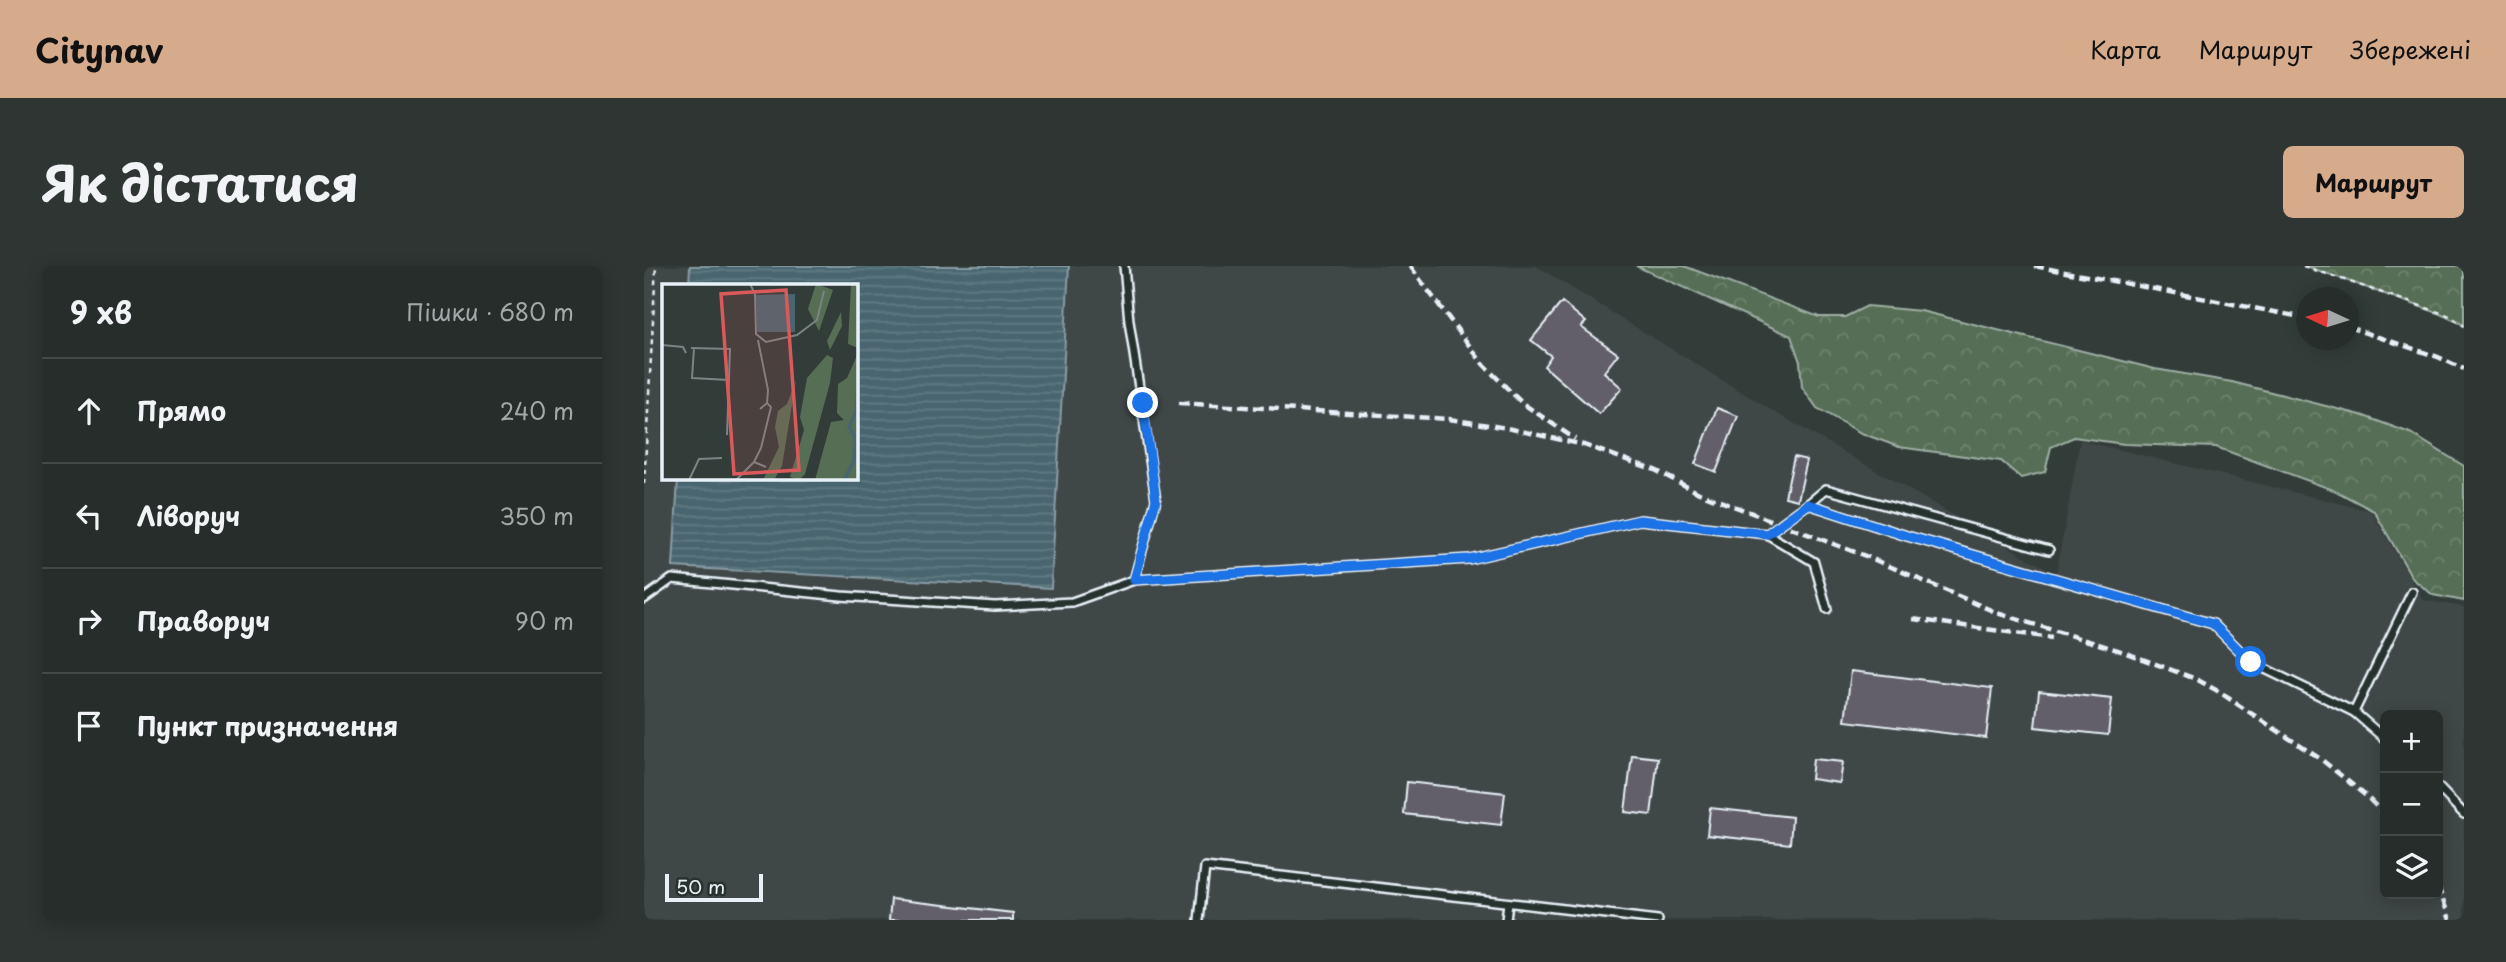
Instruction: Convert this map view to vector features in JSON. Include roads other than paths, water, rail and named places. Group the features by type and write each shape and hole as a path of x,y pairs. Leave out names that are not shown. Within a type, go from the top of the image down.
{"lane":[{"path":"1124,266 1129,321 1156,500 1134,580"},
{"path":"1767,534 1826,489 2049,550"},
{"path":"1808,504 1932,544 2213,624 2251,662 2354,712 2380,735"},
{"path":"644,600 672,579 841,596 995,606 1072,602 1134,580 1469,559 1640,520 1767,534 1814,562 1827,609"},
{"path":"2354,712 2412,592"},
{"path":"2443,792 2464,814"},
{"path":"1199,920 1205,867 1658,920"},
{"path":"1506,920 1508,903"}],"water":[{"path":"690,266 1069,266 1051,588 673,567 678,480 858,480 858,284 689,284"}],"railway":[{"path":"1410,266 1483,364 1522,403 1575,439"},
{"path":"2034,266 2296,316"},
{"path":"2359,331 2438,357 2464,369"},
{"path":"1179,403 1449,419 1507,428 1584,445 1655,470 1699,493 1868,557 2000,614 2118,650 2196,679 2322,760 2380,810"},
{"path":"1913,619 2052,638"},
{"path":"2443,899 2450,920"}]}
